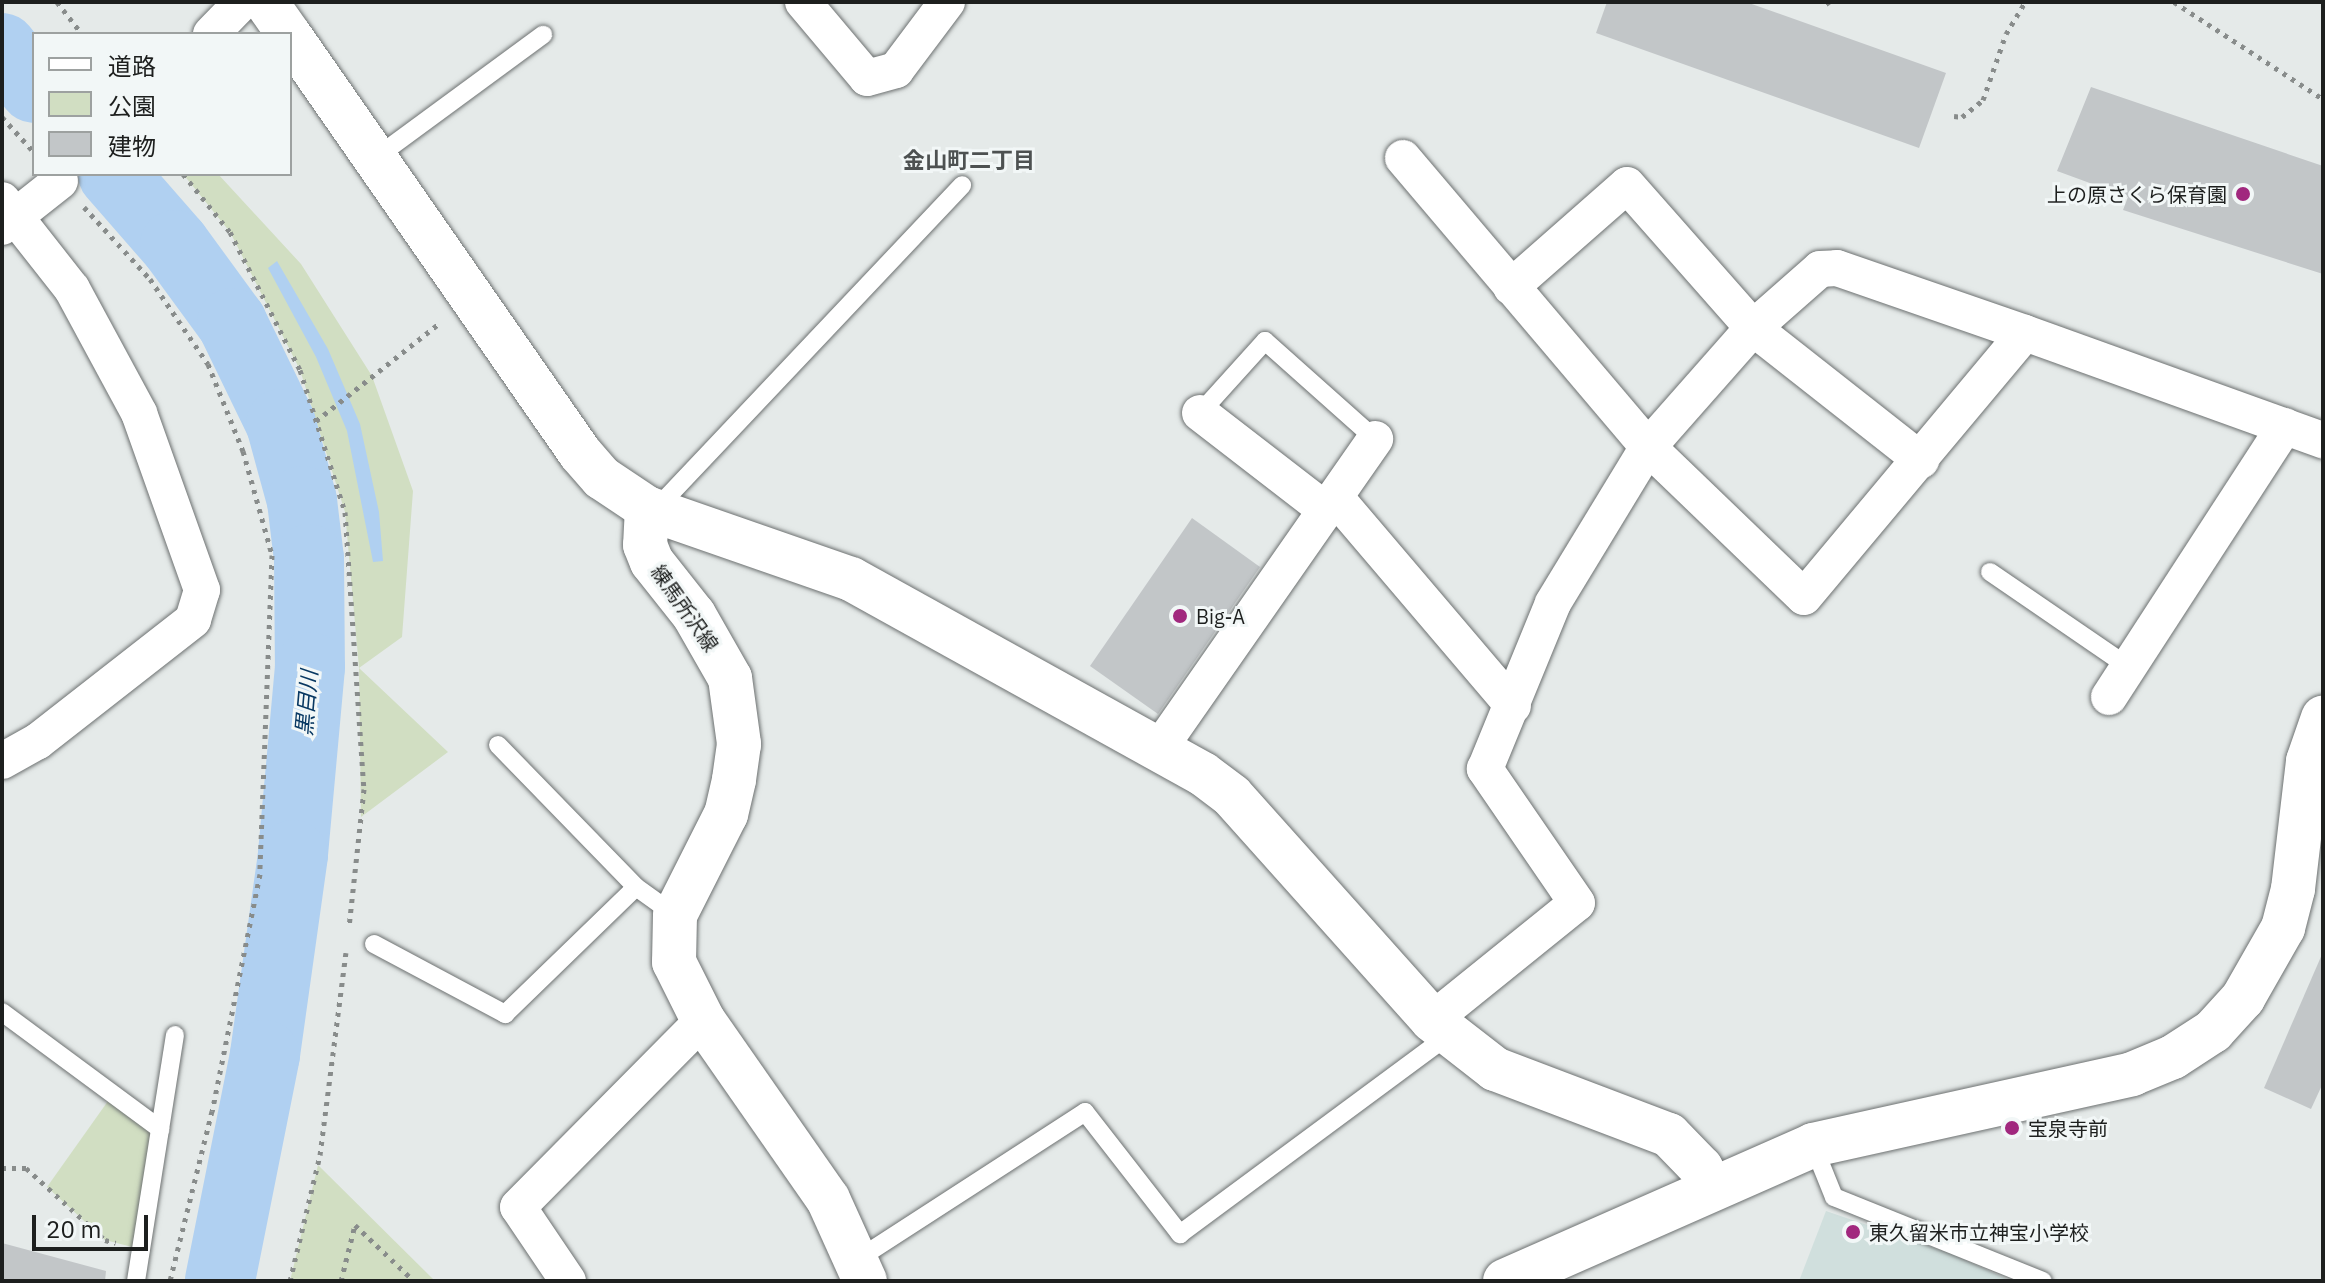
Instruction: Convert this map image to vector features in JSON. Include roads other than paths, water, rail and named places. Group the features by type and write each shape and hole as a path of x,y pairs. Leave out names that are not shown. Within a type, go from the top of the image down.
{"street":[{"path":"213,32 242,2"},
{"path":"266,2 287,32"},
{"path":"803,2 867,78 896,70 947,2"},
{"path":"292,39 470,299 587,462 602,478 651,509 851,579 1159,749 1232,796 1441,1027 1495,1069 1669,1135 1701,1168 1711,1187"},
{"path":"1403,158 1648,447 1804,597 2025,333"},
{"path":"2,761 38,741 193,620 202,590 139,413 72,289 6,214 60,181"},
{"path":"1511,287 1627,185 1753,328 1921,460"},
{"path":"1441,1027 1577,903 1485,769 1553,603 1648,447 1753,328 1820,269 1837,268 2323,440"},
{"path":"1200,413 1332,504 1513,706"},
{"path":"2109,697 2285,426"},
{"path":"1159,749 1375,439"},
{"name":"練馬所沢線","path":"651,509 645,545 730,678 739,733 726,814 675,915 674,962 703,1020 828,1199 860,1271"},
{"path":"1505,1281 1711,1187 1813,1145 2132,1074 2173,1057 2213,1031 2243,998 2283,928 2295,874 2308,761 2323,718"},
{"path":"568,1281 518,1207 703,1020"}],"lane":[{"path":"374,159 543,35"},
{"path":"651,509 962,185"},
{"path":"1200,413 1265,341 1375,439"},
{"path":"1990,572 2129,667"},
{"path":"498,745 636,887 675,915"},
{"path":"374,944 505,1014 636,887"},
{"path":"2,1012 160,1129"},
{"path":"860,1271 1085,1112 1180,1234 1441,1027"},
{"path":"136,1281 175,1035"},
{"path":"1813,1145 1834,1197 2043,1281"}],"water":[{"path":"277,261 328,349 360,424 379,512 383,561 373,562 347,431 316,357 268,268"}],"waterway":[{"name":"黒目川","path":"2,48 32,86"},
{"name":"黒目川","path":"115,176 175,245 232,323 281,424 302,501 309,559 310,667 293,855 265,1055 220,1281"}],"place":[{"name":"上の原さくら保育園","path":"2243,194"},
{"name":"Big-A","path":"1180,616"},
{"name":"宝泉寺前","path":"2012,1128"},
{"name":"東久留米市立神宝小学校","path":"1853,1232"}],"district":[{"name":"金山町二丁目","path":"969,160"}]}
